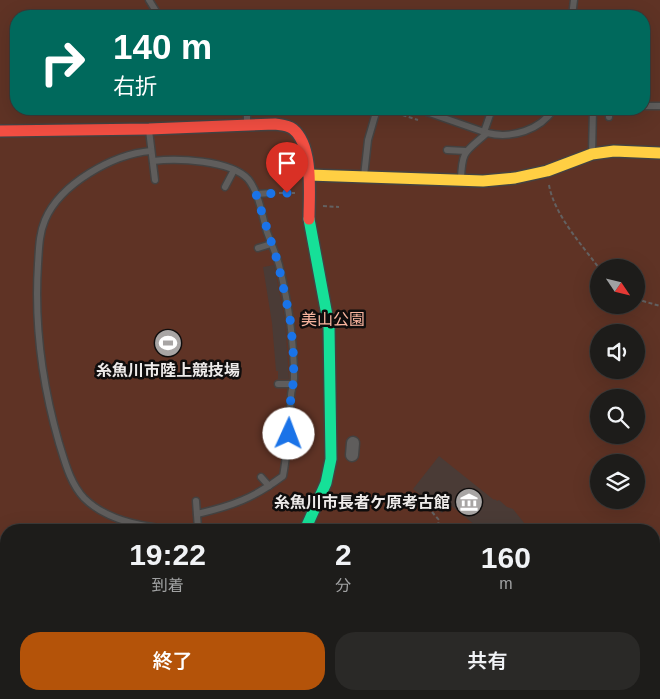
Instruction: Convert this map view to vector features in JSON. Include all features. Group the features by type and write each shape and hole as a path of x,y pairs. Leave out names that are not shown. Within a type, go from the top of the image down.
{"street":[{"path":"0,131 149,129 282,124 293,129 301,137 309,175 309,220 329,326 331,459 326,484 308,524"},
{"path":"309,175 483,181 515,178 547,171 592,154 614,151 660,153"}],"lane":[{"path":"247,124 248,115"},
{"path":"364,177 366,150 375,115"},
{"path":"435,115 498,136 528,130 538,125 548,115"},
{"path":"461,180 462,159 466,151 486,133 490,115"},
{"path":"592,115 592,154"},
{"path":"149,129 155,180"},
{"path":"447,150 466,151"},
{"path":"138,524 112,516 94,506 78,490 66,465 44,382 37,323 37,285 40,232 50,210 62,193 84,176 125,157 151,151"},
{"path":"153,160 216,164 234,170 248,180 256,194 278,263 290,318 293,347 293,384 283,476 246,500 228,507 197,514"},
{"path":"225,187 234,170"},
{"path":"256,194 272,193"},
{"path":"258,248 271,244"},
{"path":"278,384 293,384"},
{"path":"261,477 269,486"},
{"path":"196,501 198,524"}],"path":[{"path":"402,115 422,121"},
{"path":"547,171 551,195 573,234 592,259"},
{"path":"272,193 301,193"},
{"path":"319,206 339,207"},
{"path":"645,302 660,306"},
{"path":"432,512 439,520 438,524"}],"green space":[{"name":"美山公園","path":"0,0 660,0 660,524 0,524"}],"building":[{"path":"274,265 285,321 289,379 278,379 278,371 276,371 272,323 263,267"},
{"path":"439,456 494,500 499,500 507,507 513,509 525,524 474,524 449,504 442,513 431,504 424,504 423,497 413,489"}],"traffic: fast":[{"path":"308,524 326,483 331,459 329,326 309,219"}],"traffic: slow":[{"path":"309,175 483,181 515,178 547,171 592,154 614,151 660,153"}],"traffic: jam":[{"path":"0,131 149,129 275,124 287,126 293,129 300,137 307,159 309,171 309,219"}],"place":[{"name":"糸魚川市陸上競技場","path":"168,343"},
{"name":"糸魚川市長者ケ原考古館","path":"469,502"}],"route":[{"path":"287,193 256,194 278,263 290,318 294,380 291,393 289,434"}]}
